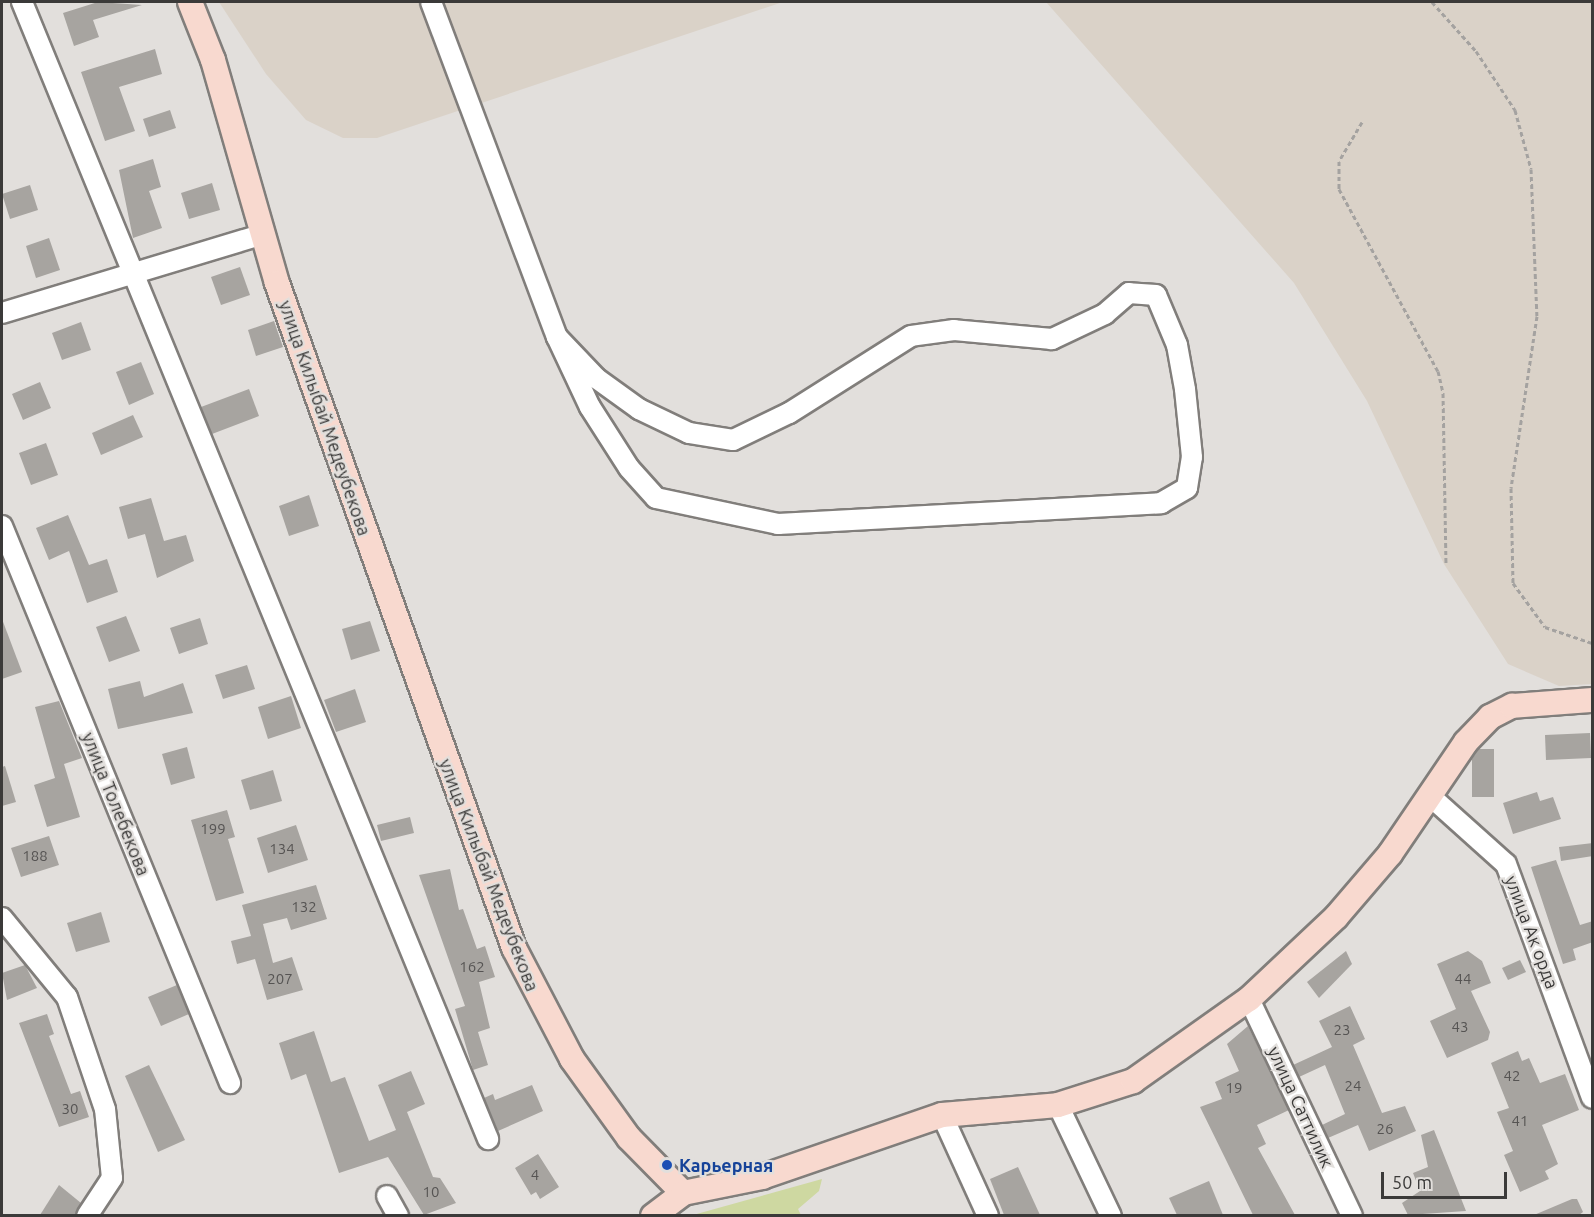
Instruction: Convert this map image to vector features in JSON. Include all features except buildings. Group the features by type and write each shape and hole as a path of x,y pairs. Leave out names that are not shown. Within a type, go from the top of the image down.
{"main road":[{"name":"улица Килыбай Медеубекова","path":"190,2 213,60 261,235 467,826 530,986 572,1059 628,1138 683,1193"},
{"path":"653,1215 683,1193 762,1177 942,1115 1058,1105 1132,1081 1249,999 1336,917 1390,854 1429,795 1490,717 1512,706 1593,700"}],"street":[{"path":"22,2 130,273 488,1139"},
{"path":"431,2 557,337 590,408 629,468 656,498 778,524 1161,503 1187,488 1192,458 1178,345 1156,295 1128,293 1105,314 1052,339 954,330 911,336 789,413 733,440 689,433 639,409 596,378 557,337"},
{"path":"2,313 261,235"},
{"name":"улица Толебекова","path":"2,526 230,1083"},
{"name":"улица Ак орда","path":"1429,795 1506,864 1593,1098"},
{"path":"2,918 67,997 105,1109 112,1156 112,1178 87,1215"},
{"name":"улица Саттилик","path":"1249,999 1352,1215"},
{"path":"1058,1105 1111,1215"},
{"path":"942,1115 988,1215"},
{"path":"387,1196 398,1215"}],"path":[{"path":"1432,2 1476,51 1515,110 1531,169 1537,316 1511,488 1513,583 1545,627 1593,643"},
{"path":"1362,122 1339,161 1339,189 1438,371 1443,393 1446,565"}],"shaded area":[{"path":"219,2 783,2 377,138 343,138 306,120 266,74"},
{"path":"1046,2 1592,2 1592,684 1559,686 1508,664 1444,564 1367,401 1294,283"}],"green space":[{"path":"822,1179 819,1191 798,1209 801,1215 693,1215"}],"place":[{"name":"Карьерная","path":"667,1165"}]}
